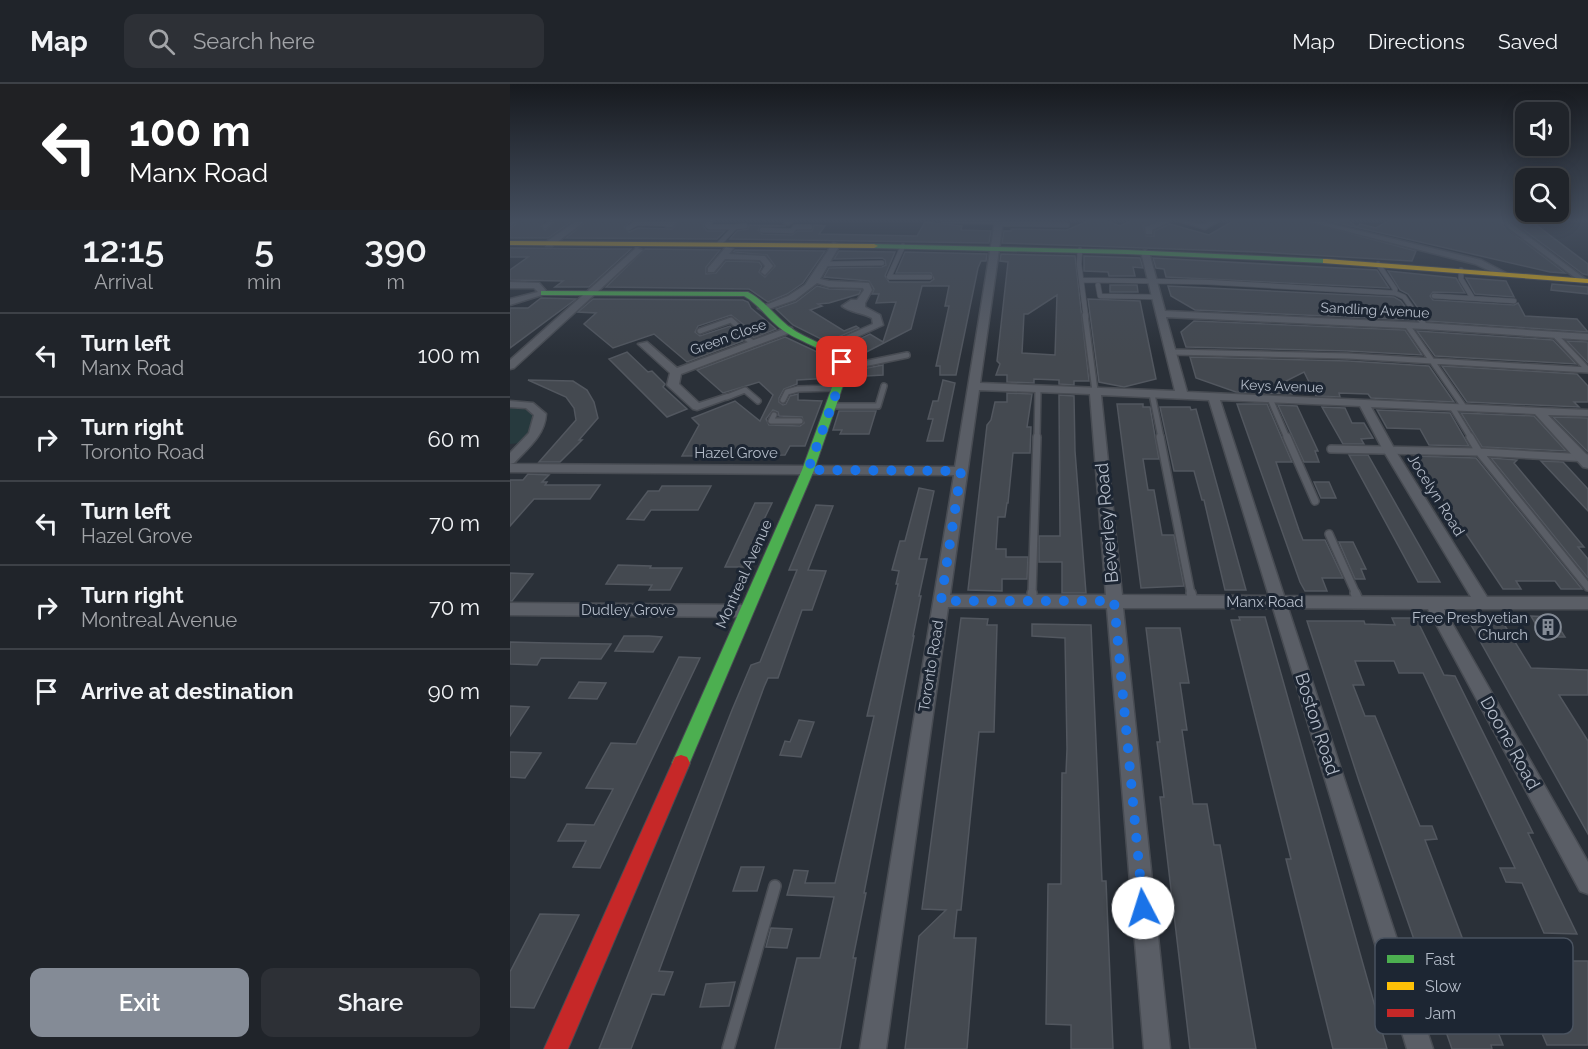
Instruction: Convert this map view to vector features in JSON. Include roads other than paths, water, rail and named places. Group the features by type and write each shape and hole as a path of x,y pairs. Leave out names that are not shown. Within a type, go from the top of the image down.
{"street":[{"path":"510,366 622,266"},
{"path":"711,270 713,266"},
{"path":"765,272 769,266"},
{"path":"763,308 806,291 824,266"},
{"name":"Toronto Road","path":"873,1049 992,266"},
{"path":"1148,266 1182,396"},
{"path":"1406,266 1586,280"},
{"path":"1492,266 1502,273"},
{"path":"1566,266 1586,280"},
{"path":"815,280 829,284 866,285 868,290 859,305 878,318 878,326 827,348"},
{"path":"510,285 536,285 544,293"},
{"path":"510,302 544,293 743,294 755,298 757,303 802,339 827,348 842,362 844,368"},
{"name":"Sandling Avenue","path":"1161,314 1407,325 1588,337"},
{"name":"Green Close","path":"676,372 789,330"},
{"name":"Green Close","path":"643,344 676,372"},
{"name":"Montreal Avenue","path":"556,1049 808,470 820,422 831,406 844,368"},
{"name":"Green Close","path":"676,372 673,385 697,407 727,397"},
{"name":"Keys Avenue","path":"974,386 1588,413"},
{"name":"Beverley Road","path":"1095,391 1156,1049"},
{"name":"Boston Road","path":"1214,398 1385,938"},
{"path":"510,404 529,405 540,414 541,423 536,433 510,460"},
{"name":"Jocelyn Road","path":"1364,404 1389,450 1483,603"},
{"path":"1538,411 1586,460"},
{"name":"Hazel Grove","path":"510,468 961,471"},
{"name":"Manx Road","path":"941,601 1588,603"},
{"name":"Doone Road","path":"1432,602 1588,883"},
{"name":"Dudley Grove","path":"510,609 745,611"},
{"name":"Boston Road","path":"1415,1034 1420,1049"}],"lane":[{"path":"894,266 889,277 930,277"},
{"path":"1079,266 1095,391"},
{"path":"1379,266 1395,289 1395,293"},
{"path":"1461,270 1461,279 1472,297"},
{"path":"1082,280 1206,282 1395,293 1404,297 1425,326"},
{"path":"1098,285 1100,296 1156,297"},
{"path":"1434,296 1514,301"},
{"path":"700,330 731,320 741,329 741,334 753,343"},
{"path":"1407,325 1431,361 1437,365 1479,452 1588,587"},
{"path":"1556,335 1588,370"},
{"path":"844,368 906,358 910,348"},
{"path":"1171,352 1259,352 1588,370"},
{"path":"831,406 878,406 884,386"},
{"path":"783,400 788,392 798,388 837,388"},
{"path":"1032,601 1038,389"},
{"name":"Green Close","path":"727,397 745,390 758,401"},
{"path":"1152,394 1193,602"},
{"path":"1271,400 1315,501"},
{"path":"774,415 771,421 800,422"},
{"path":"1331,449 1479,452 1586,460"},
{"path":"1329,534 1359,602"},
{"path":"728,1049 774,886"}],"place":[{"name":"Free Presbyetian Church","path":"1548,627"}]}
